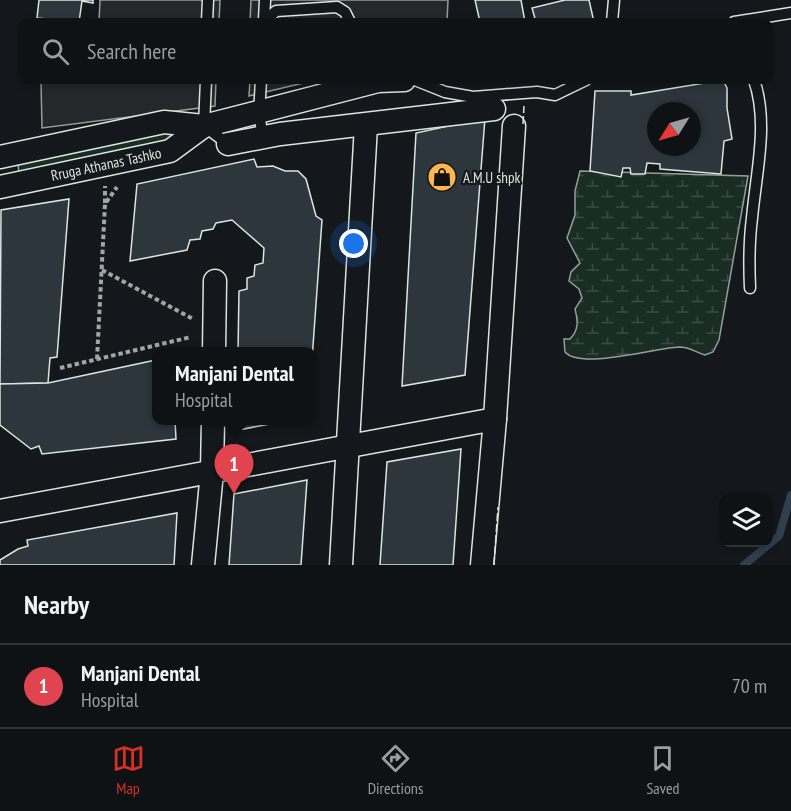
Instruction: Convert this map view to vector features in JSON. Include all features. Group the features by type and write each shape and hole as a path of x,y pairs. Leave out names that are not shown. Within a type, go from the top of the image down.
{"street":[{"name":"Rruga Athanas Tashko","path":"0,157 164,122 204,126 259,114 353,84"},
{"path":"228,144 263,137 494,109"},
{"path":"341,565 350,444 366,125"},
{"name":"Rruga Athanas Tashko","path":"0,187 170,151 204,126"},
{"path":"482,565 495,419 514,126"},
{"path":"214,341 215,281"},
{"path":"0,511 350,444 495,419"},
{"path":"203,565 212,472 213,425"}],"lane":[{"path":"207,18 208,0"},
{"path":"264,18 265,0"},
{"path":"612,18 614,0"},
{"path":"268,18 276,11 337,7 345,12 348,18"},
{"path":"759,18 791,13"},
{"path":"206,84 204,126 228,144"},
{"path":"261,84 259,114 263,137"},
{"path":"425,84 445,92 473,97 537,92 555,95 578,84"},
{"path":"750,288 751,220 761,132 759,99 755,84"}],"path":[{"path":"98,359 105,204 113,190 124,182"},
{"path":"102,270 214,341"},
{"path":"175,347 214,341"},
{"path":"60,368 152,351"}],"green space":[{"path":"165,131 176,139 19,174 17,152"},
{"path":"580,171 748,176 719,340 713,352 705,355 679,347 619,357 586,359 573,357 565,352 564,339 570,339 575,332 577,321 575,309 582,298 579,289 569,281 571,272 580,263 567,238 575,215 575,191"}],"shaded area":[{"path":"100,0 220,0 219,18 99,18"},
{"path":"251,0 448,0 447,18 250,18"},
{"path":"41,84 216,84 215,106 42,128"},
{"path":"250,84 299,84 249,96"}],"building":[{"path":"39,0 93,0 93,3 82,1 80,18 37,18"},
{"path":"475,0 521,0 524,18 479,18"},
{"path":"565,0 589,0 593,18 535,18 532,8"},
{"path":"698,84 725,84 732,139 724,141 721,174 660,169 660,164 647,163 645,174 631,174 630,168 623,168 621,177 590,171 595,91 631,91 631,95"},
{"path":"485,118 465,375 402,386 416,133"},
{"path":"254,159 257,167 273,166 285,171 298,171 306,179 316,216 322,220 313,347 238,347 239,291 247,289 247,278 254,276 255,265 263,263 264,248 232,220 216,223 213,229 202,231 200,239 190,240 187,250 130,261 137,184"},
{"path":"69,199 57,357 50,358 48,383 0,384 1,210"},
{"path":"152,361 152,425 175,425 176,439 42,454 39,446 31,449 0,425 0,384 48,383"},
{"path":"233,425 265,425 233,431"},
{"path":"461,449 453,565 380,565 387,462"},
{"path":"307,480 301,565 229,565 234,494"},
{"path":"177,513 174,565 0,565 0,560 28,546 27,540"}],"waterway":[{"path":"744,565 779,536 791,495"}],"fence":[{"path":"523,124 524,106"},
{"path":"494,565 498,507"}],"place":[{"name":"A.M.U shpk","path":"442,177"},
{"name":"Manjani Dental","path":"234,494"}]}
